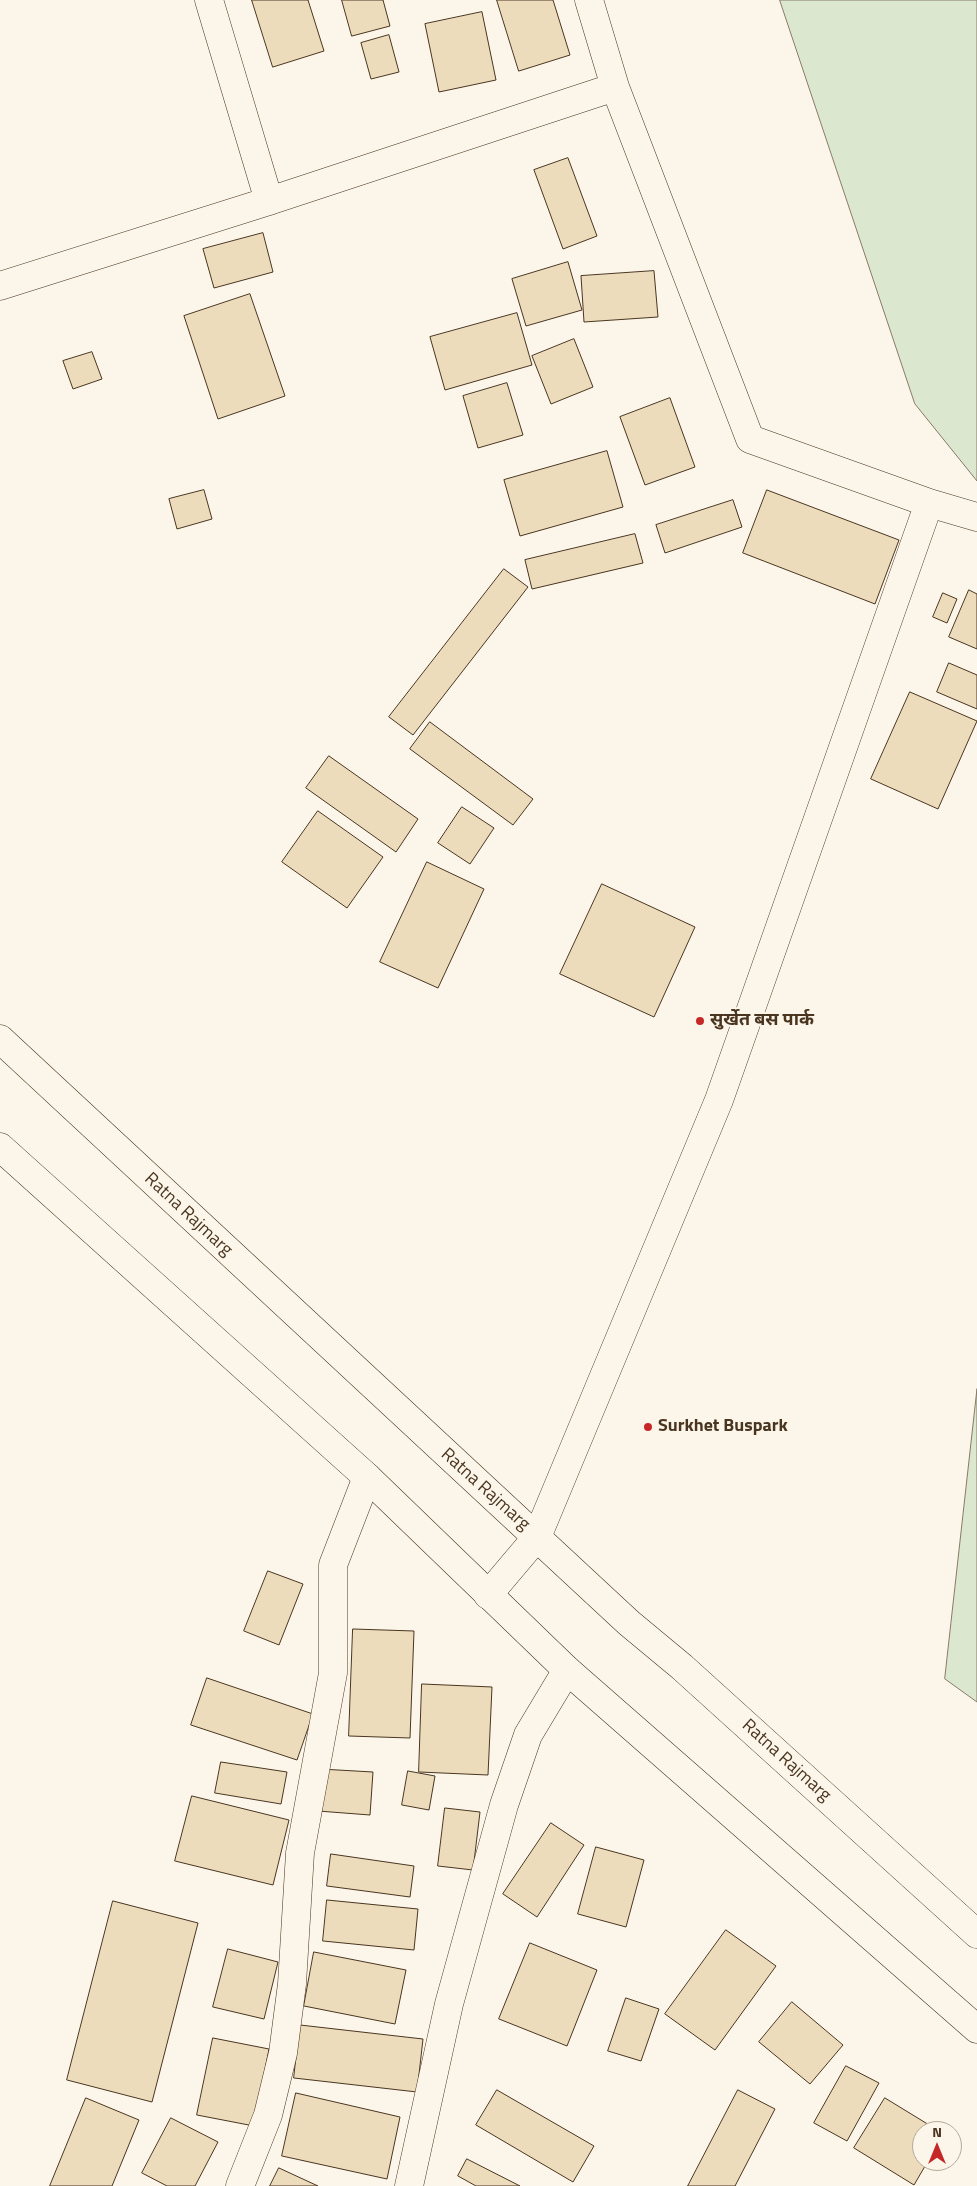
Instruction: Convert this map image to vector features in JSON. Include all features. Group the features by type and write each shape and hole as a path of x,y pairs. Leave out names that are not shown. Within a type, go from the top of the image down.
{"street":[{"path":"209,0 269,201"},
{"path":"589,0 615,87 750,439 929,503 977,517"},
{"path":"0,286 269,201 615,87"},
{"path":"488,1595 536,1537 719,1100 929,503"},
{"name":"Ratna Rajmarg","path":"0,1039 536,1537 977,1934"},
{"path":"0,1147 367,1477 566,1670 977,2029"},
{"path":"240,2186 268,2115 283,2053 292,1984 300,1853 333,1673 333,1565 367,1477"},
{"path":"409,2186 449,2004 504,1805 528,1735 566,1670"}],"green space":[{"path":"780,0 977,0 977,481 915,404"},
{"path":"977,1389 977,1702 945,1679"}],"building":[{"path":"252,0 308,0 324,51 273,67"},
{"path":"342,0 383,0 390,26 352,36"},
{"path":"497,0 553,0 570,55 519,71"},
{"path":"482,12 496,80 439,92 425,24"},
{"path":"389,35 399,72 371,79 361,43"},
{"path":"568,158 597,236 563,249 534,170"},
{"path":"263,233 273,272 214,288 203,249"},
{"path":"568,262 582,310 526,326 512,279"},
{"path":"654,271 658,317 584,322 581,276"},
{"path":"250,294 285,396 218,419 184,316"},
{"path":"517,313 532,365 445,390 430,337"},
{"path":"574,339 593,387 551,404 532,356"},
{"path":"92,352 102,379 73,389 63,361"},
{"path":"507,383 523,435 478,448 463,396"},
{"path":"670,398 695,467 645,485 620,417"},
{"path":"607,451 623,507 520,536 504,480"},
{"path":"204,490 212,519 177,529 169,499"},
{"path":"767,490 899,540 875,604 743,553"},
{"path":"733,500 742,527 665,553 656,525"},
{"path":"635,534 643,563 532,589 525,560"},
{"path":"504,569 528,587 413,735 389,717"},
{"path":"969,590 977,594 977,649 949,637"},
{"path":"943,593 957,599 947,623 933,617"},
{"path":"949,663 977,675 977,709 937,692"},
{"path":"910,692 977,721 938,809 871,779"},
{"path":"430,722 533,799 513,825 410,749"},
{"path":"329,756 418,819 396,852 306,788"},
{"path":"462,807 494,828 470,864 438,843"},
{"path":"318,811 383,857 347,908 282,862"},
{"path":"427,862 484,889 438,988 380,962"},
{"path":"602,884 695,927 654,1017 560,974"},
{"path":"268,1571 303,1584 279,1645 244,1631"},
{"path":"353,1629 414,1631 410,1738 349,1736"},
{"path":"207,1678 313,1714 297,1760 191,1725"},
{"path":"422,1684 492,1687 488,1775 419,1772"},
{"path":"221,1762 287,1772 281,1804 215,1793"},
{"path":"320,1769 373,1772 370,1815 318,1811"},
{"path":"408,1771 435,1776 429,1810 402,1805"},
{"path":"192,1796 289,1820 273,1885 175,1861"},
{"path":"445,1808 480,1812 473,1870 438,1866"},
{"path":"551,1823 584,1845 537,1917 503,1894"},
{"path":"596,1847 644,1860 626,1927 578,1914"},
{"path":"331,1854 414,1866 410,1897 327,1886"},
{"path":"327,1900 418,1909 414,1950 323,1941"},
{"path":"113,1901 198,1923 152,2102 67,2080"},
{"path":"726,1930 776,1966 715,2050 665,2014"},
{"path":"530,1943 597,1970 567,2046 499,2019"},
{"path":"228,1949 278,1962 264,2019 213,2007"},
{"path":"314,1952 406,1970 395,2024 304,2006"},
{"path":"626,1998 659,2009 641,2061 608,2051"},
{"path":"792,2002 843,2045 810,2084 759,2042"},
{"path":"300,2025 423,2039 417,2092 294,2078"},
{"path":"213,2038 269,2049 254,2126 197,2115"},
{"path":"846,2066 879,2083 847,2141 814,2123"},
{"path":"497,2090 594,2146 573,2182 476,2125"},
{"path":"738,2090 775,2109 735,2186 688,2186"},
{"path":"296,2093 400,2117 387,2179 282,2156"},
{"path":"86,2098 139,2120 112,2186 50,2186"},
{"path":"885,2098 923,2121 912,2121 912,2171 922,2171 914,2185 854,2148"},
{"path":"171,2118 218,2142 195,2186 167,2186 142,2173"},
{"path":"467,2159 520,2186 476,2186 458,2176"},
{"path":"279,2168 318,2186 270,2186"}],"place":[{"name":"सुर्खेत बस पार्क","path":"700,1021"},
{"name":"Surkhet Buspark","path":"648,1427"}]}
